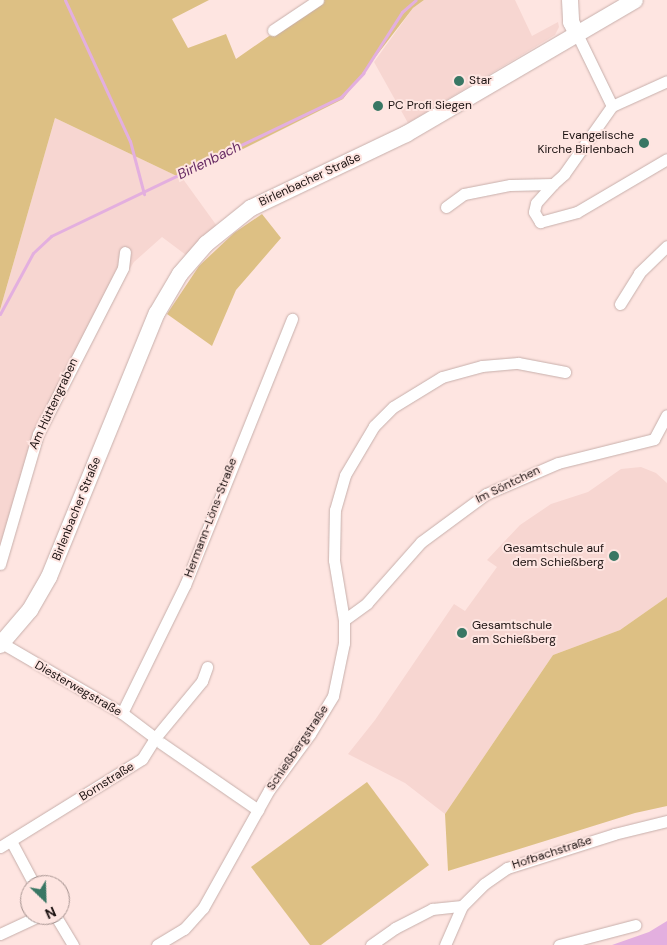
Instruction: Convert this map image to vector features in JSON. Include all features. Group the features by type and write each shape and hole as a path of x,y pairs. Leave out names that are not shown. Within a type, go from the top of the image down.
{"main road":[{"path":"570,0 571,22 576,32"},
{"name":"Birlenbacher Straße","path":"1,643 30,610 49,576 157,313 180,274 206,244 251,208 406,134 576,32 634,0"}],"street":[{"path":"273,30 318,0"},
{"path":"576,32 612,106"},
{"path":"667,81 612,106 564,174 536,203 534,212 540,222 577,212 667,160"},
{"path":"446,207 464,194 510,185 553,184"},
{"path":"620,304 634,293 639,273 667,246"},
{"name":"Am Hüttengraben","path":"0,564 38,434 122,268 125,252"},
{"name":"Hermann-Löns-Straße","path":"122,713 185,585 292,319"},
{"name":"Schießbergstraße","path":"157,945 184,929 203,908 258,810 333,696 343,660 344,620 334,560 335,510 345,475 374,426 393,407 426,384 450,374 482,366 518,364 565,372"},
{"path":"654,439 667,415"},
{"name":"Im Söntchen","path":"344,620 367,603 422,542 455,514 486,494 558,463 667,435"},
{"name":"Diesterwegstraße","path":"1,643 122,713 158,741"},
{"name":"Bornstraße","path":"0,847 132,767 142,759 158,741 202,681 207,667"},
{"path":"158,741 258,810"},
{"name":"Hofbachstraße","path":"445,945 462,906 484,884 507,868 614,834 667,821"},
{"path":"11,841 29,875"},
{"path":"371,945 396,928 432,909 462,906"},
{"path":"0,934 20,925"},
{"path":"61,925 72,945"},
{"path":"559,945 635,925"}],"shaded area":[{"path":"0,0 209,0 172,19 188,48 226,34 236,59 321,0 424,0 413,8 343,99 183,179 55,118 0,310"},
{"path":"424,0 515,0 532,36 558,22 559,27 555,35 408,123 374,62 413,8"},
{"path":"55,118 183,179 222,233 194,261 162,237 134,262 125,276 42,440 0,572 0,310"},
{"path":"262,214 281,238 236,290 212,346 167,314 199,266 234,233"},
{"path":"641,467 656,473 667,483 667,597 620,630 553,655 445,814 405,783 348,754 375,720 454,604 465,611 497,567 487,560 520,525 551,504 588,492 621,469"},
{"path":"667,597 667,806 635,813 448,871 445,814 553,655 620,630"},
{"path":"367,782 429,865 321,945 310,945 251,867"},
{"path":"667,921 667,945 612,945 649,932"}],"waterway":[{"path":"65,0 130,141 144,194"},
{"name":"Birlenbach","path":"0,314 33,253 51,236 341,97 363,73 402,12 416,0"}],"place":[{"name":"Star","path":"459,81"},
{"name":"PC Profi Siegen","path":"378,106"},
{"name":"Evangelische Kirche Birlenbach","path":"644,143"},
{"name":"Gesamtschule auf dem Schießberg","path":"614,556"},
{"name":"Gesamtschule am Schießberg","path":"462,633"}]}
